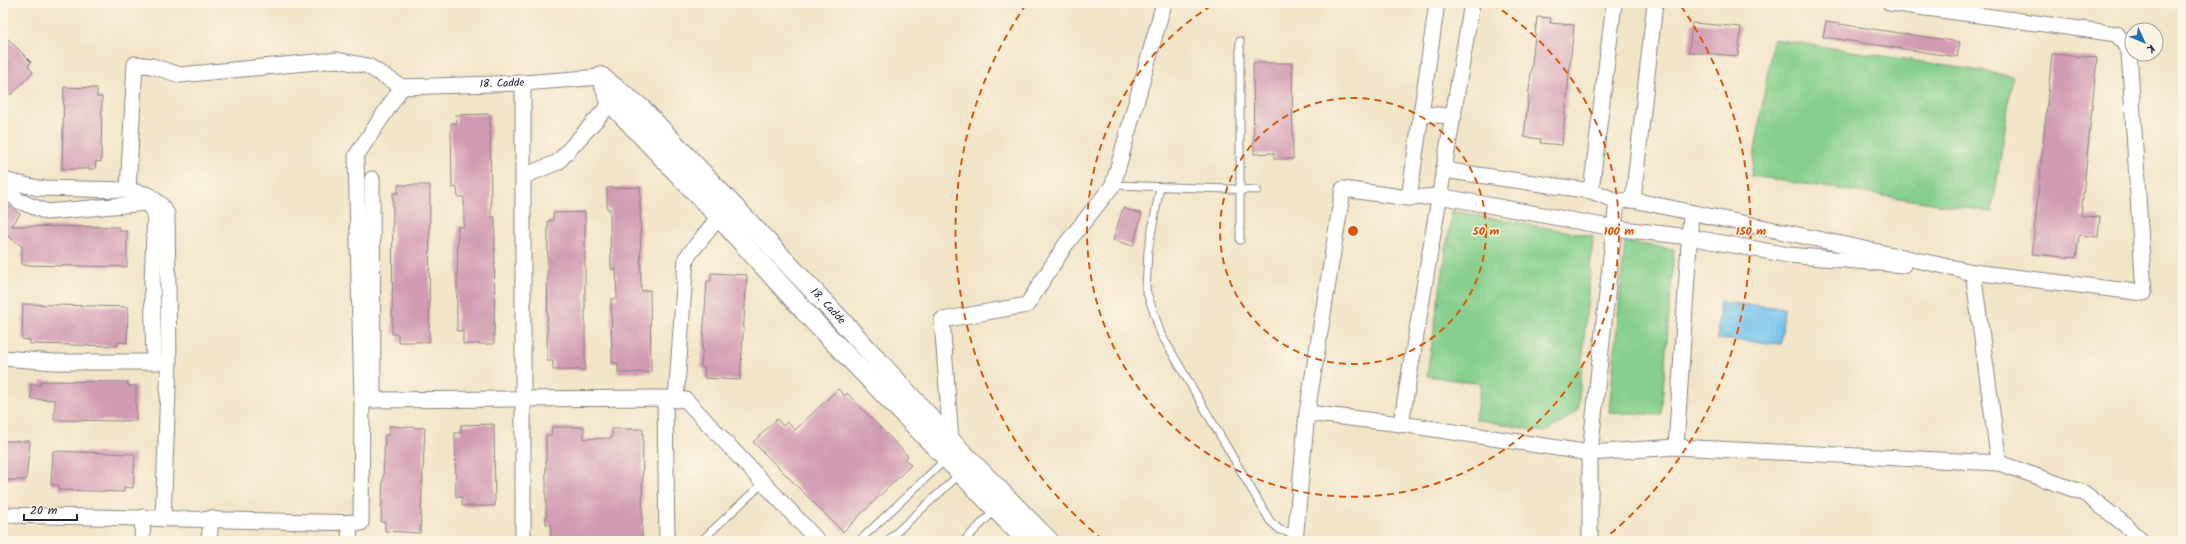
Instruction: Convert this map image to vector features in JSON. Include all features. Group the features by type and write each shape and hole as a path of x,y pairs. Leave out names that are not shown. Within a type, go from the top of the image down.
{"street":[{"path":"949,449 942,320 1026,305 1066,244 1113,185 1164,3"},
{"path":"1408,198 1437,3"},
{"path":"1401,424 1472,3"},
{"path":"1591,192 1614,3"},
{"path":"1633,200 1655,3"},
{"path":"1296,538 1307,414 1343,189 1408,198 1439,196 1614,228 1689,237 1788,255 1973,272 2144,293 2129,51 2117,34 1890,3"},
{"path":"128,190 135,64 152,66 180,75 337,60 368,66 402,87 356,156 368,400"},
{"name":"18. Cadde","path":"601,77 611,104 719,217 819,327 1049,541"},
{"name":"18. Cadde","path":"402,87 523,83 601,77 641,108 839,318 949,449 961,472 1027,541"},
{"path":"523,83 523,541"},
{"path":"524,176 558,162 611,104"},
{"path":"1420,114 1454,116"},
{"path":"1443,170 1591,192 1617,201 1633,200 1973,272"},
{"path":"3,514 143,517 163,519 211,518 361,522 368,400 372,179"},
{"path":"3,180 38,188 128,190 149,195 161,205 167,214 162,362 163,519"},
{"path":"3,187 19,201 47,212 146,203 155,212 152,284 162,362"},
{"path":"1590,541 1590,453 1617,201"},
{"path":"1676,447 1691,213"},
{"path":"666,541 670,399 686,258 719,217"},
{"path":"1973,272 1999,463"},
{"path":"3,358 54,362 162,362"},
{"path":"368,400 524,398 686,400 818,541"},
{"path":"1307,414 1401,424 1590,453 1676,447 1999,463 2084,493 2128,527 2140,541"},
{"path":"142,541 143,517"},
{"path":"209,541 211,518"},
{"path":"349,541 350,522"}],"lane":[{"path":"1240,41 1240,240"},
{"path":"1113,185 1257,190"},
{"path":"1160,187 1148,251 1146,290 1161,334 1270,521 1280,530 1296,538"},
{"path":"859,541 949,449"},
{"path":"887,541 961,472"},
{"path":"701,541 763,483"},
{"path":"964,541 996,509"}],"green space":[{"path":"1773,39 2013,76 1992,212 1751,176"},
{"path":"1452,211 1593,236 1578,409 1563,422 1544,432 1475,419 1481,384 1427,376"},
{"path":"1625,242 1674,249 1661,415 1609,412"}],"water":[{"path":"1720,302 1784,308 1781,344 1717,339"}],"building":[{"path":"1537,17 1551,18 1550,23 1574,25 1562,145 1540,143 1541,139 1524,137"},
{"path":"1826,22 1960,42 1957,57 1823,37"},
{"path":"1692,23 1741,27 1738,56 1689,52"},
{"path":"3,34 31,62 28,66 33,72 11,95 3,87"},
{"path":"2052,54 2097,58 2081,216 2100,217 2098,237 2079,235 2076,258 2032,254"},
{"path":"1253,63 1292,63 1293,159 1274,159 1274,153 1254,154"},
{"path":"64,87 97,88 97,97 102,97 101,162 96,161 95,169 62,169"},
{"path":"490,114 491,217 495,217 494,344 463,344 463,331 457,331 457,289 458,226 464,227 464,197 458,197 457,187 452,188 451,123 457,123 456,115"},
{"path":"398,185 430,185 429,342 398,342 398,334 392,334 393,193 398,193"},
{"path":"640,187 641,291 650,290 651,372 618,373 618,363 612,363 611,299 617,299 616,269 611,269 610,209 607,209 607,188"},
{"path":"3,202 20,214 12,226 119,227 119,231 127,231 127,267 22,265 22,246 6,235 3,239"},
{"path":"1123,208 1142,214 1133,246 1113,240"},
{"path":"585,212 585,370 553,370 553,361 547,361 548,221 553,220 553,213"},
{"path":"711,273 747,275 740,380 704,378 705,368 701,368 707,281 711,281"},
{"path":"23,304 128,307 127,343 118,342 117,346 30,344 30,340 22,339"},
{"path":"41,381 128,382 128,386 136,386 136,421 54,420 55,400 31,399 31,384 40,385"},
{"path":"838,389 845,396 847,393 908,456 905,459 911,465 843,532 753,442 777,419 783,426 787,422 795,430"},
{"path":"494,424 495,506 462,506 462,497 456,497 455,433 461,433 461,425"},
{"path":"389,426 425,428 420,533 385,531 385,522 381,522 385,435 389,435"},
{"path":"552,427 584,427 584,439 612,438 612,429 643,429 642,541 551,541 551,524 546,524 546,435 551,435"},
{"path":"3,441 30,441 26,480 3,480"},
{"path":"53,451 135,454 133,488 124,487 124,492 59,490 59,485 51,485"}]}
